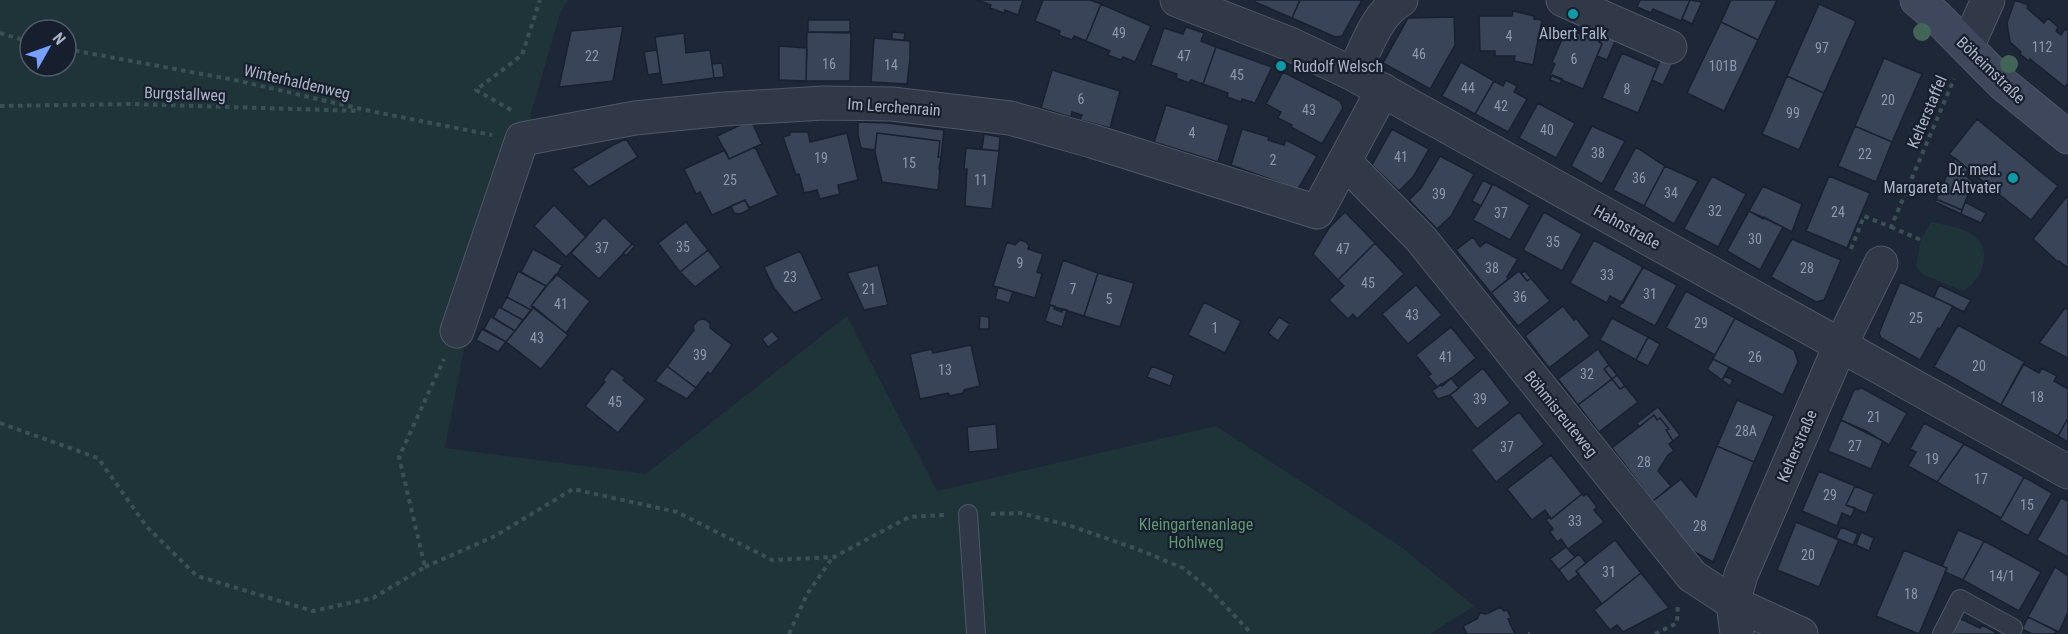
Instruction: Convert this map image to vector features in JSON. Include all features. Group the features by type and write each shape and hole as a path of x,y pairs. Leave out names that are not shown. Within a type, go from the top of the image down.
{"street":[{"name":"Hahnstraße","path":"1177,0 1290,44 1353,74 2068,472"},
{"path":"1353,74 1380,20 1391,6 1401,0"},
{"path":"1563,0 1670,47"},
{"name":"Böheimstraße","path":"1917,0 1937,17 2003,84 2068,137"},
{"path":"1967,47 1988,0"},
{"name":"Im Lerchenrain","path":"522,140 635,118 713,110 823,104 892,104 1010,118 1092,141 1317,212 1383,90"},
{"path":"457,331 522,140"},
{"name":"Böhmisreuteweg","path":"1345,162 1421,239 1692,576 1735,619 1801,634"},
{"name":"Kelterstraße","path":"1735,619 1741,575 1840,346 1881,263"}],"lane":[{"path":"968,514 976,634"},
{"path":"1942,634 1960,599 2013,628"}],"path":[{"path":"522,140 516,113 476,90 522,55 540,0"},
{"path":"0,33 18,38"},
{"name":"Kelterstaffel","path":"1891,227 1967,47"},
{"name":"Winterhaldenweg","path":"78,51 236,80 370,111 522,140"},
{"name":"Burgstallweg","path":"0,106 131,104 370,111"},
{"path":"1881,263 1851,249 1864,216 1921,240"},
{"path":"424,567 399,457 457,331"},
{"path":"0,423 98,458 147,527 197,576 313,611 373,598 424,567 495,536 573,489 677,512 772,560 834,557"},
{"path":"789,634 807,594 834,557 909,516 1020,513 1068,525 1146,552 1183,568 1209,589 1252,634"},
{"path":"1655,634 1677,623 1678,602 1692,576"}],"green space":[{"name":"Kleingartenanlage Hohlweg","path":"0,0 569,0 561,10 531,113 521,193 464,349 445,448 646,474 847,316 937,491 1216,426 1400,546 1474,606 1430,634 0,634"},
{"path":"1931,222 1968,232 1979,241 1983,249 1983,265 1980,273 1976,280 1963,291 1922,274 1916,266 1921,240"}],"building":[{"path":"977,0 1023,0 1018,15 990,8 991,5"},
{"path":"1043,0 1090,0 1101,4 1086,41 1074,36 1072,40 1059,35 1060,31 1035,21"},
{"path":"1256,0 1300,0 1292,18 1255,2"},
{"path":"1300,0 1362,0 1342,36 1335,37 1292,18"},
{"path":"1640,0 1690,0 1681,21 1653,9 1651,13 1637,7"},
{"path":"1690,0 1702,2 1692,24 1682,19"},
{"path":"1731,0 1777,0 1758,40 1721,22"},
{"path":"2015,0 2028,5 2027,8 2044,23 2048,18 2058,27 2056,31 2061,35 2065,29 2068,31 2068,83 2065,87 2030,59 2029,61 2020,54 2021,52 2010,42 2007,23"},
{"path":"1101,4 1151,26 1135,62 1123,57 1121,60 1108,55 1110,51 1086,41"},
{"path":"1819,4 1856,21 1824,93 1787,76"},
{"path":"1513,11 1542,20 1533,65 1514,61 1515,56 1495,56 1495,51 1480,51 1479,16 1512,16"},
{"path":"1454,17 1455,45 1430,89 1383,63 1408,18"},
{"path":"808,20 850,20 850,33 808,32"},
{"path":"1721,22 1758,40 1724,111 1687,93"},
{"path":"623,26 613,81 559,87 571,31"},
{"path":"1186,27 1204,33 1201,41 1216,47 1203,84 1191,80 1189,83 1176,78 1177,74 1151,65 1164,28 1183,34"},
{"path":"1567,28 1585,36 1593,35 1602,44 1583,89 1550,75 1555,64 1552,62"},
{"path":"807,32 851,32 850,81 806,81"},
{"path":"892,32 905,33 904,40 892,39"},
{"path":"684,33 686,53 710,50 714,78 662,85 655,37"},
{"path":"1602,34 1616,39 1607,60 1597,56 1602,44 1599,42"},
{"path":"874,38 910,41 907,84 871,82"},
{"path":"779,46 807,48 806,81 779,80"},
{"path":"1216,47 1272,67 1255,103 1242,99 1241,102 1227,97 1228,93 1203,84"},
{"path":"657,50 660,73 648,75 644,52"},
{"path":"1622,53 1657,68 1638,113 1602,98"},
{"path":"1662,56 1674,61 1663,85 1652,80"},
{"path":"1884,58 1922,74 1892,142 1855,126"},
{"path":"1461,62 1494,81 1475,114 1442,96"},
{"path":"722,63 724,77 714,78 712,64"},
{"path":"1052,70 1120,91 1110,128 1080,120 1082,115 1072,112 1071,117 1041,108"},
{"path":"1283,72 1340,101 1343,108 1322,144 1278,118 1281,112 1266,104"},
{"path":"1552,75 1562,79 1560,84 1550,80"},
{"path":"1787,76 1824,93 1799,150 1762,134"},
{"path":"1506,80 1517,86 1514,92 1527,99 1508,132 1475,114 1494,81 1503,86"},
{"path":"1538,103 1575,123 1556,158 1519,138"},
{"path":"1166,105 1229,125 1218,162 1154,142"},
{"name":"Dr. med. Margareta Altvater","path":"1977,119 2058,186 2031,220 1949,154"},
{"path":"751,120 762,144 729,159 717,136"},
{"path":"858,122 944,130 941,157 938,157 940,141 877,133 875,150 861,148"},
{"path":"1592,126 1625,141 1602,184 1571,166"},
{"path":"1855,126 1892,142 1876,182 1838,166"},
{"path":"1242,129 1269,137 1268,140 1284,145 1286,140 1317,156 1298,189 1231,165"},
{"path":"1392,129 1429,149 1413,177 1399,191 1372,165"},
{"path":"790,132 808,132 810,142 847,133 858,180 838,185 840,194 820,199 817,190 804,193 799,174 796,175 783,137 790,135"},
{"path":"877,133 940,141 938,190 882,182 875,152"},
{"path":"984,134 1000,137 999,151 982,149"},
{"path":"626,139 638,157 589,187 572,169 613,145"},
{"path":"755,147 778,195 749,208 745,200 712,215 700,192 696,194 684,169 725,150 729,159"},
{"path":"1636,147 1665,166 1644,206 1613,190"},
{"path":"966,148 999,151 992,209 965,206"},
{"path":"1440,156 1474,174 1451,216 1437,229 1409,200 1421,188"},
{"path":"1955,158 1968,169 1965,175 1973,182 1962,210 1936,199"},
{"path":"1665,166 1698,181 1674,224 1644,206"},
{"path":"1712,176 1746,194 1718,247 1684,229"},
{"path":"1829,176 1870,193 1847,248 1806,231"},
{"path":"1483,180 1492,185 1481,206 1472,201"},
{"path":"1493,184 1530,205 1510,240 1473,220"},
{"path":"1763,186 1802,204 1792,232 1749,211"},
{"path":"2068,195 2068,268 2033,239"},
{"path":"1936,199 1962,210 1961,214 1935,202"},
{"path":"745,200 750,209 740,214 734,213 731,206"},
{"path":"1965,202 1986,213 1981,223 1961,214"},
{"path":"554,205 586,237 566,257 534,226"},
{"path":"1749,211 1783,227 1760,270 1727,251"},
{"path":"1345,212 1375,243 1338,280 1313,254 1329,228"},
{"path":"1544,212 1582,234 1562,271 1523,250"},
{"path":"604,217 632,244 599,279 571,253"},
{"path":"686,222 708,250 680,272 658,243"},
{"path":"1473,237 1480,247 1486,242 1518,259 1508,279 1491,293 1456,250"},
{"path":"1792,239 1841,260 1824,300 1816,302 1771,277"},
{"path":"1020,240 1026,242 1028,249 1043,254 1037,272 1042,274 1035,298 993,286 1007,242 1015,245"},
{"path":"1594,240 1643,267 1623,303 1610,296 1607,303 1570,283"},
{"path":"1375,243 1404,274 1357,319 1353,314 1348,319 1329,300 1344,286 1338,280"},
{"path":"632,244 635,246 626,256 623,253"},
{"path":"533,249 562,265 557,275 546,286 521,272"},
{"path":"708,250 721,267 695,287 680,272"},
{"path":"800,251 822,299 794,313 774,288 764,267"},
{"path":"1063,260 1098,273 1084,316 1049,305"},
{"path":"878,265 888,305 864,310 847,273"},
{"path":"1643,267 1677,285 1655,326 1619,307"},
{"path":"518,271 546,286 531,306 534,307 531,310 507,297"},
{"path":"1519,271 1527,281 1531,278 1550,301 1518,326 1491,293"},
{"path":"1525,271 1531,278 1527,281 1521,273"},
{"path":"1098,273 1134,283 1120,327 1084,316"},
{"path":"556,274 590,301 566,333 531,306"},
{"path":"1900,282 1953,306 1920,360 1881,338 1879,333"},
{"path":"1416,285 1442,315 1408,344 1382,314"},
{"path":"1939,285 1971,300 1964,312 1934,297"},
{"path":"998,287 1013,292 1009,303 995,299"},
{"path":"1686,291 1735,318 1715,355 1666,328"},
{"path":"507,297 531,310 523,320 501,308"},
{"path":"1204,302 1241,321 1225,353 1188,335"},
{"path":"1050,305 1062,312 1063,309 1067,310 1062,327 1045,321"},
{"path":"1563,306 1590,336 1549,368 1525,336"},
{"path":"499,307 523,320 515,331 493,318"},
{"path":"534,307 568,335 541,369 506,342"},
{"path":"2065,308 2068,310 2068,358 2039,343"},
{"path":"491,316 515,331 506,342 484,329"},
{"path":"980,316 989,317 989,329 979,329"},
{"path":"1279,317 1290,324 1278,341 1268,333"},
{"path":"1612,318 1648,337 1636,360 1600,340"},
{"path":"1735,318 1794,350 1798,362 1783,395 1713,359"},
{"path":"704,319 710,323 710,328 732,345 711,374 708,372 696,388 667,366 694,330 693,326 698,320"},
{"path":"1958,325 2025,362 2001,405 1934,367"},
{"path":"1451,327 1476,358 1442,386 1441,384 1437,387 1428,376 1431,374 1416,355"},
{"path":"482,329 506,342 498,352 476,340"},
{"path":"772,331 779,339 768,347 762,339"},
{"path":"1648,337 1660,344 1648,366 1636,360"},
{"path":"971,345 980,386 950,396 948,393 920,399 910,354 932,349 933,353"},
{"path":"1598,349 1609,365 1604,369 1612,379 1578,405 1558,379"},
{"path":"1713,359 1729,367 1722,380 1707,369"},
{"path":"2023,364 2039,373 2042,368 2057,376 2054,381 2068,389 2068,418 2058,436 2001,405"},
{"path":"1609,365 1617,375 1612,379 1604,369"},
{"path":"667,366 696,388 687,399 655,381"},
{"path":"1152,366 1174,375 1170,386 1147,377"},
{"path":"612,368 646,399 618,433 585,406 605,382 603,380"},
{"path":"1483,368 1510,403 1477,429 1450,395"},
{"path":"1617,375 1625,386 1620,389 1612,379"},
{"path":"1725,376 1733,380 1730,386 1722,380"},
{"path":"1451,378 1459,388 1450,395 1438,399 1432,391"},
{"path":"1612,379 1620,389 1625,386 1638,402 1599,432 1578,405"},
{"path":"1862,388 1907,413 1889,445 1841,420 1854,390"},
{"path":"1737,400 1774,416 1754,462 1717,446"},
{"path":"1658,407 1680,435 1673,441 1666,430 1669,429 1660,418 1657,420 1654,415 1639,427 1637,423"},
{"path":"1519,412 1544,444 1496,482 1471,450"},
{"path":"1654,415 1657,420 1660,418 1669,429 1666,430 1673,441 1669,444 1674,451 1668,455 1658,471 1671,486 1653,501 1612,448"},
{"path":"2068,418 2068,442 2058,436"},
{"path":"1841,420 1883,441 1871,469 1828,451"},
{"path":"1924,423 1964,444 1937,482 1908,466 1916,452 1910,449"},
{"path":"996,424 998,449 969,452 967,427"},
{"path":"1964,444 2024,477 2001,518 1937,482"},
{"path":"1717,446 1754,462 1713,562 1693,551 1653,501 1681,479 1696,497"},
{"path":"1551,455 1582,494 1551,519 1545,510 1532,520 1507,489"},
{"path":"1819,471 1855,486 1846,505 1855,508 1851,517 1842,513 1837,526 1802,511"},
{"path":"2024,477 2052,493 2028,536 2000,520"},
{"path":"1855,486 1874,494 1866,513 1846,505"},
{"path":"1582,494 1584,496 1587,494 1597,507 1594,510 1604,522 1568,549 1561,539 1557,542 1550,532 1553,529 1546,520 1550,517 1551,519"},
{"path":"2061,498 2068,501 2068,557 2037,540"},
{"path":"1796,522 1839,540 1819,587 1777,570"},
{"path":"1841,527 1858,534 1853,545 1836,538"},
{"path":"1958,530 1984,541 1963,580 1945,572 1947,568 1942,566"},
{"path":"1861,532 1874,538 1869,551 1856,545"},
{"path":"1615,540 1641,573 1602,604 1576,571"},
{"path":"1984,541 2041,572 2019,611 1963,580"},
{"path":"1566,547 1575,557 1559,570 1550,559"},
{"path":"1904,550 1947,568 1919,634 1876,616"},
{"path":"1579,554 1586,563 1576,571 1579,574 1568,582 1559,570"},
{"path":"2055,567 2068,576 2068,612 2059,632 2028,617"},
{"path":"1641,573 1669,608 1623,632 1617,625 1610,630 1594,610"},
{"path":"1501,607 1504,611 1507,610 1511,618 1508,619 1515,634 1467,634 1463,626 1477,619 1480,613 1486,614"},
{"path":"1957,617 1980,628 1982,625 1995,634 1948,634"},
{"path":"2028,617 2056,631 2055,634 2032,634 2022,629"}],"place":[{"name":"Albert Falk","path":"1573,14"},
{"name":"Rudolf Welsch","path":"1281,66"},
{"name":"Dr. med. Margareta Altvater","path":"2013,178"}]}
